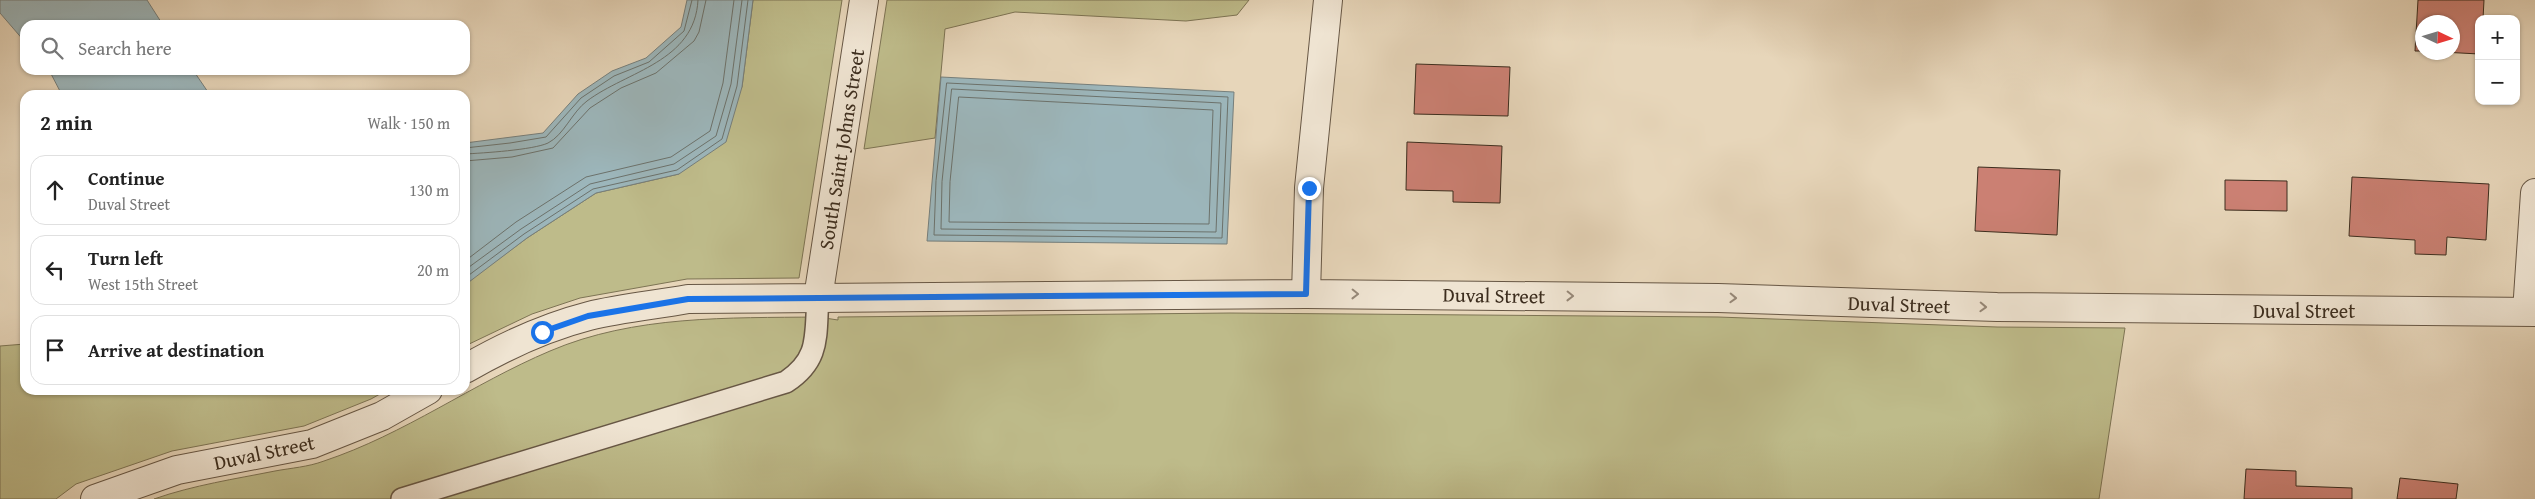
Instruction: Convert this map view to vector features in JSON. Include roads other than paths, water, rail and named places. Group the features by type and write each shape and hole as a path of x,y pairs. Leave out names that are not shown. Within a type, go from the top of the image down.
{"street":[{"name":"South Saint Johns Street","path":"818,298 864,0"},
{"path":"1306,294 1309,188 1328,0"},
{"path":"2531,312 2535,192"},
{"name":"Duval Street","path":"470,366 489,355 542,332 588,316 688,299 1306,294 1718,298 1997,307 2531,312"},
{"name":"Duval Street","path":"95,499 177,470 312,444 382,416 419,395"}],"lane":[{"path":"402,499 786,382 797,375 813,355 818,298"}],"water":[{"path":"0,0 147,0 160,20 20,20 20,36 0,13"},
{"path":"687,0 753,0 742,87 726,142 679,174 596,193 527,238 470,281 470,142 543,133 578,94 612,71 646,58 681,27"},
{"path":"52,75 196,75 207,90 59,90"},
{"path":"941,77 1234,92 1227,244 927,241"}]}
